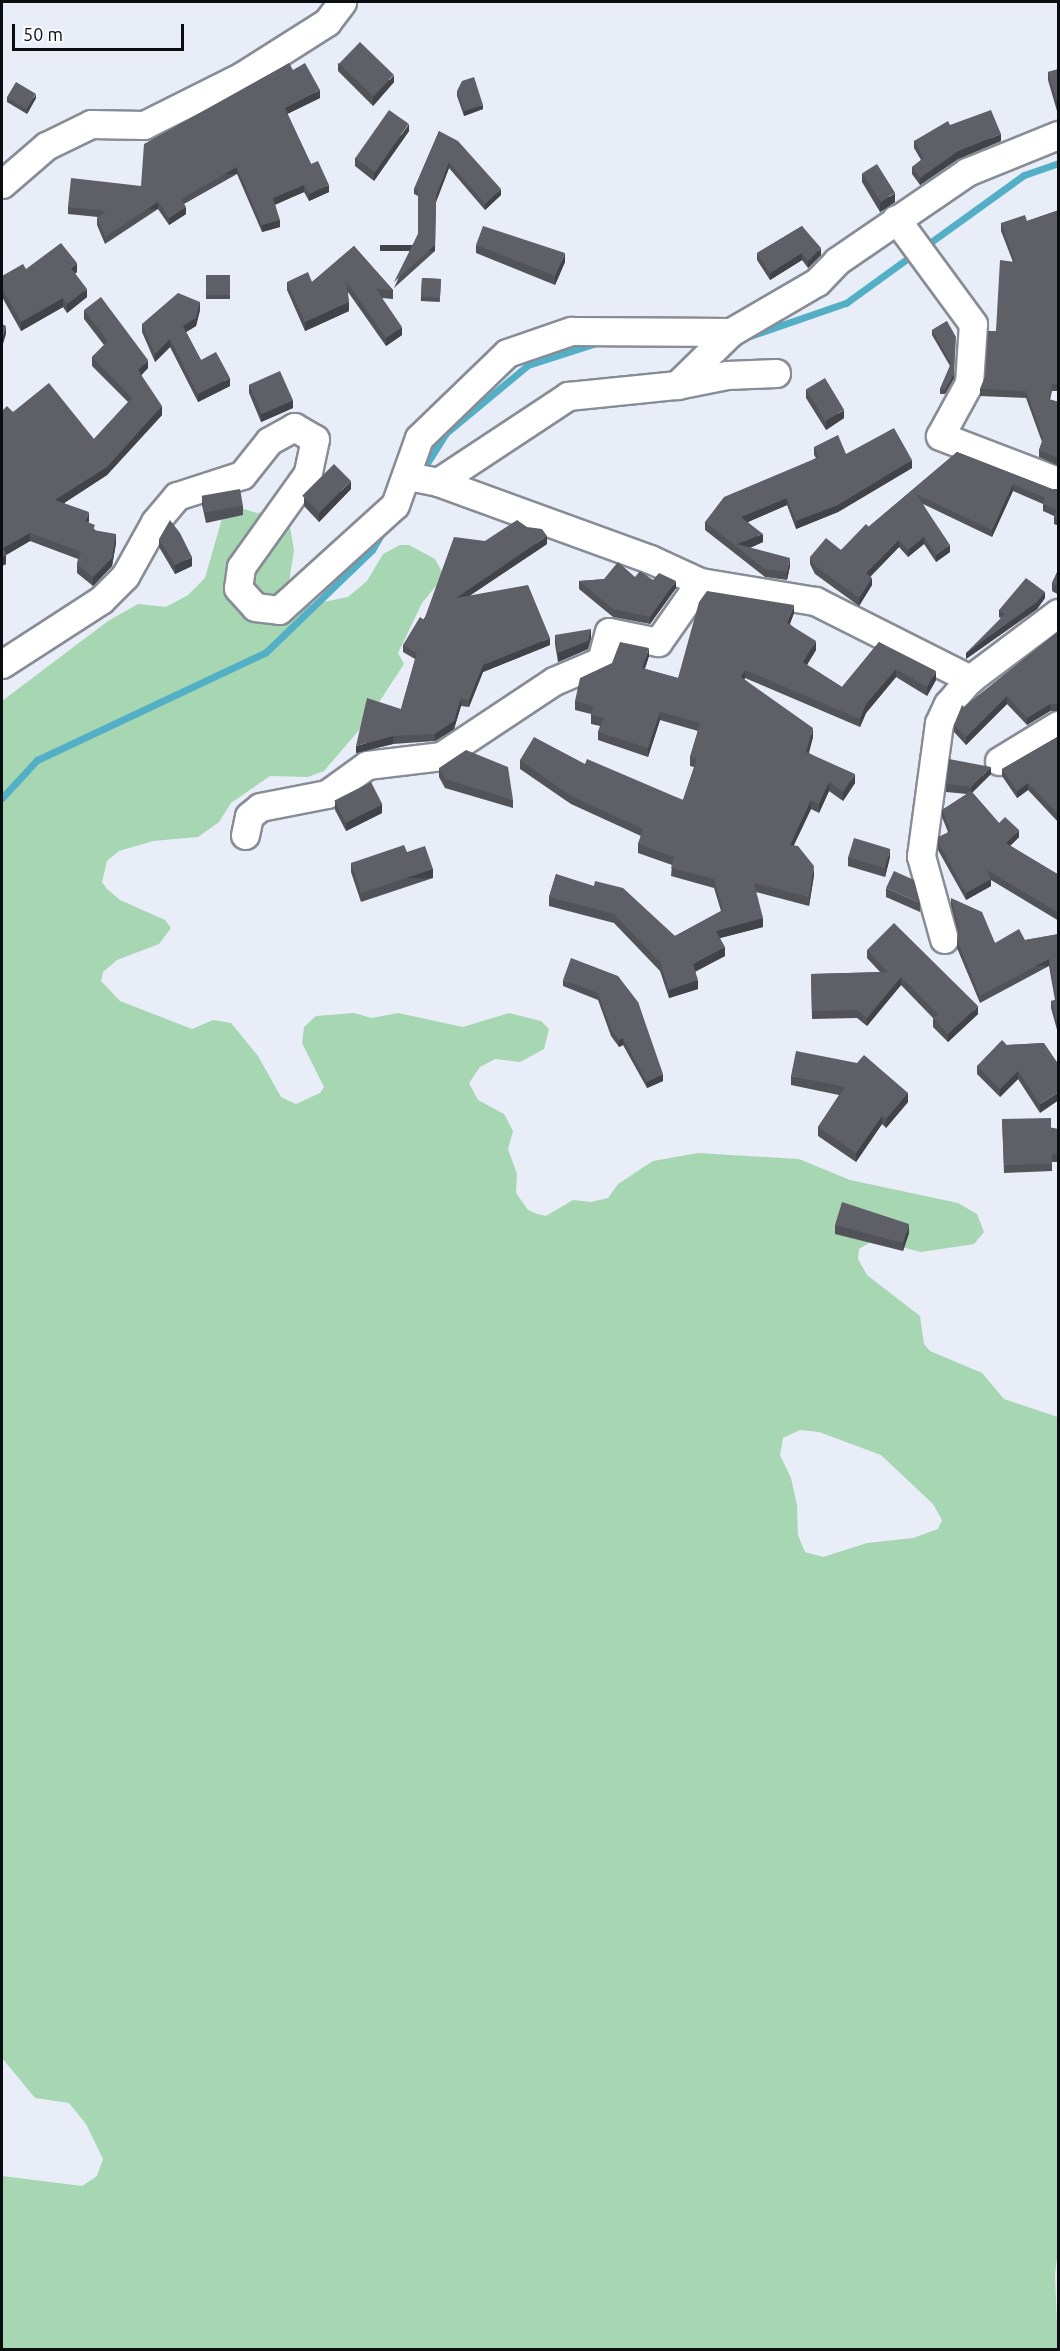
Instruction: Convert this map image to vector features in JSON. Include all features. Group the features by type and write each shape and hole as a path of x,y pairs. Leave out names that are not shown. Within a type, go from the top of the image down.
{"street":[{"path":"2,184 46,146 91,124 144,125 242,76 327,22 342,2"},
{"path":"677,385 731,332 817,282 837,261 967,172 1059,135"},
{"path":"896,219 973,324 969,383 940,436 1059,482"},
{"path":"2,664 100,600 125,576 155,522 177,495 242,475 269,441 294,427 315,439 308,473 241,567 238,588 255,607 279,610 395,505 408,476 419,438 507,353 571,332 731,332"},
{"path":"438,482 568,396 677,385 727,375 776,373"},
{"path":"408,476 438,482 650,559 700,582 815,601 970,680"},
{"path":"245,836 249,816 260,807 327,794 367,765 441,756 554,681 601,661 609,632 658,642 700,582"},
{"path":"944,939 921,856 939,723 948,704 970,680 1059,613"},
{"path":"999,761 1059,725"}],"green space":[{"path":"237,507 257,513 273,511 289,521 294,550 287,594 299,607 348,597 367,581 383,554 400,545 409,545 435,559 444,576 422,603 398,653 404,664 366,722 324,771 308,777 270,776 231,803 219,822 198,837 153,841 119,851 107,861 102,882 107,889 120,900 165,920 171,928 159,944 117,960 103,972 101,981 120,1001 192,1029 213,1020 231,1023 258,1056 281,1097 296,1104 320,1093 324,1087 302,1043 304,1027 316,1016 354,1013 372,1018 398,1013 463,1027 509,1013 541,1021 549,1029 544,1049 520,1062 495,1059 480,1067 469,1083 478,1100 504,1114 513,1131 508,1149 517,1174 516,1193 528,1210 537,1214 546,1216 573,1200 591,1202 608,1198 618,1184 653,1161 698,1153 799,1159 850,1180 958,1203 977,1214 984,1232 974,1244 921,1252 874,1240 859,1249 858,1259 867,1275 920,1316 924,1344 930,1351 982,1373 1004,1399 1058,1417 1058,2250 1055,2274 1058,2349 2,2349 2,2176 82,2186 97,2176 103,2159 86,2124 69,2103 35,2098 2,2058 2,701 108,621 138,604 166,607 188,595 205,578 223,515","holes":["800,1430 819,1432 881,1455 933,1504 942,1520 938,1529 913,1538 867,1543 823,1557 805,1552 798,1535 797,1505 791,1478 780,1455 783,1438"]}],"building":[{"path":"360,42 394,75 373,96 339,64"},
{"path":"289,63 293,70 305,63 320,90 285,108 311,164 318,161 329,185 309,194 304,185 273,198 280,220 262,225 237,167 181,199 186,207 169,218 158,202 105,237 97,218 106,211 68,207 71,178 141,186 144,144"},
{"path":"1059,69 1059,109 1048,72"},
{"path":"474,77 483,105 464,111 457,91 462,81"},
{"path":"16,82 36,94 26,109 7,97"},
{"path":"389,110 409,124 375,172 355,158"},
{"path":"991,110 1001,134 958,151 920,178 912,167 924,158 914,141 948,121 950,125"},
{"path":"439,131 458,141 501,189 485,204 449,162 436,196 435,245 394,282 418,234 418,190 414,189"},
{"path":"877,164 895,193 881,202 863,173"},
{"path":"1059,210 1059,384 1052,384 1049,399 1059,402 1059,458 1039,450 1043,438 1026,391 980,389 985,377 988,331 996,331 1000,260 1015,262 1001,223 1025,215 1027,221"},
{"path":"483,226 565,253 555,276 476,245"},
{"path":"802,226 821,248 808,261 802,253 770,273 757,253"},
{"path":"61,243 77,263 71,268 87,289 67,304 63,298 21,322 2,288 2,276 23,264 26,269"},
{"path":"354,246 393,290 376,289 402,327 386,338 346,281 349,302 305,322 287,282 308,272 312,282"},
{"path":"206,275 230,275 230,295 206,295"},
{"path":"422,278 441,279 440,298 421,297"},
{"path":"178,293 200,302 196,318 183,326 201,360 216,352 230,378 198,394 170,339 155,354 142,324"},
{"path":"101,297 148,360 138,370 162,406 107,467 55,500 89,512 85,521 95,525 93,530 116,534 112,558 93,577 77,564 81,552 30,533 3,548 6,555 2,557 2,411 7,406 13,412 49,383 94,439 132,398 92,357 108,341 84,310"},
{"path":"947,321 956,337 954,374 945,390 940,389 951,363 932,330"},
{"path":"2,324 6,326 2,338"},
{"path":"280,371 293,400 262,414 249,385"},
{"path":"825,378 844,410 825,421 806,389"},
{"path":"894,428 912,460 838,505 796,521 787,498 741,517 763,534 737,544 790,558 787,572 765,569 705,522 724,497 819,457 814,447 838,435 846,454"},
{"path":"957,452 1052,489 1059,489 1059,519 1054,517 1056,510 1043,504 1045,498 1013,484 992,530 916,494 950,545 936,555 924,537 908,550 899,540 866,573 872,578 859,598 815,566 810,557 826,538 841,550 866,524 869,527"},
{"path":"334,464 351,481 319,513 302,496"},
{"path":"240,489 243,506 205,513 202,496"},
{"path":"170,520 180,533 192,557 175,565 159,539"},
{"path":"517,520 527,527 542,529 547,536 456,598 528,585 550,638 483,665 469,700 461,698 454,721 435,734 393,736 356,746 367,698 401,709 417,653 403,645 420,617 424,620 454,537 485,541"},
{"path":"618,562 635,577 640,571 653,580 659,573 676,581 650,617 613,609 579,581 604,579"},
{"path":"1059,568 1059,588 1052,583"},
{"path":"1026,578 1045,592 1037,602 966,653 1005,614 999,610"},
{"path":"707,591 794,605 787,623 816,641 803,662 842,687 879,642 936,671 927,687 896,669 866,704 860,719 745,670 741,677 813,728 806,752 855,774 843,792 829,782 819,804 811,800 790,845 798,846 814,866 809,897 754,883 763,918 716,931 725,947 693,964 698,980 669,990 660,962 614,914 549,897 556,874 594,886 595,881 623,888 675,936 723,910 714,879 671,868 674,857 638,844 643,829 571,796 520,760 534,737 585,764 587,759 683,800 697,759 690,757 700,723 660,712 648,748 598,732 604,718 591,715 593,706 575,701 580,678 612,663 620,642 649,648 642,668 678,678 699,602"},
{"path":"591,629 588,641 558,653 555,635"},
{"path":"1059,631 1059,704 1050,704 1027,718 1007,696 966,737 954,725 962,705 964,707"},
{"path":"1059,736 1059,815 1028,783 1017,791 1002,769"},
{"path":"466,750 508,767 513,800 445,779 439,768"},
{"path":"949,759 991,767 971,787 946,784"},
{"path":"371,782 382,804 346,823 334,801"},
{"path":"971,791 999,823 1005,817 1019,830 1006,843 1059,875 1059,913 987,870 991,879 966,893 938,842 938,837 951,831 942,810"},
{"path":"854,838 890,849 884,868 848,857"},
{"path":"404,845 407,852 425,846 433,869 361,893 351,863"},
{"path":"894,871 914,880 920,903 886,888"},
{"path":"951,898 982,912 995,943 1019,929 1025,940 1059,934 1059,1030 1051,1001 1056,1000 1049,959 980,996 957,940 959,928"},
{"path":"894,923 978,1006 948,1034 933,1018 938,1014 901,977 867,1018 857,1010 812,1011 811,974 888,972 867,950"},
{"path":"571,958 618,976 638,1002 663,1074 647,1082 623,1038 619,1040 611,1029 598,993 563,980"},
{"path":"1002,1040 1007,1045 1044,1043 1059,1065 1059,1092 1040,1104 1018,1071 1000,1089 977,1066"},
{"path":"796,1051 857,1063 864,1055 908,1093 886,1119 882,1116 856,1153 818,1127 845,1087 791,1076"},
{"path":"1051,1118 1051,1129 1059,1129 1059,1154 1052,1154 1052,1164 1004,1165 1002,1119"},
{"path":"842,1202 909,1224 903,1243 835,1225"}],"waterway":[{"path":"924,247 1024,175 1058,163"},
{"path":"747,337 846,303 915,253"},
{"path":"420,474 446,433 528,365 596,343"},
{"path":"2,798 37,760 266,652 372,550 383,531"}]}
